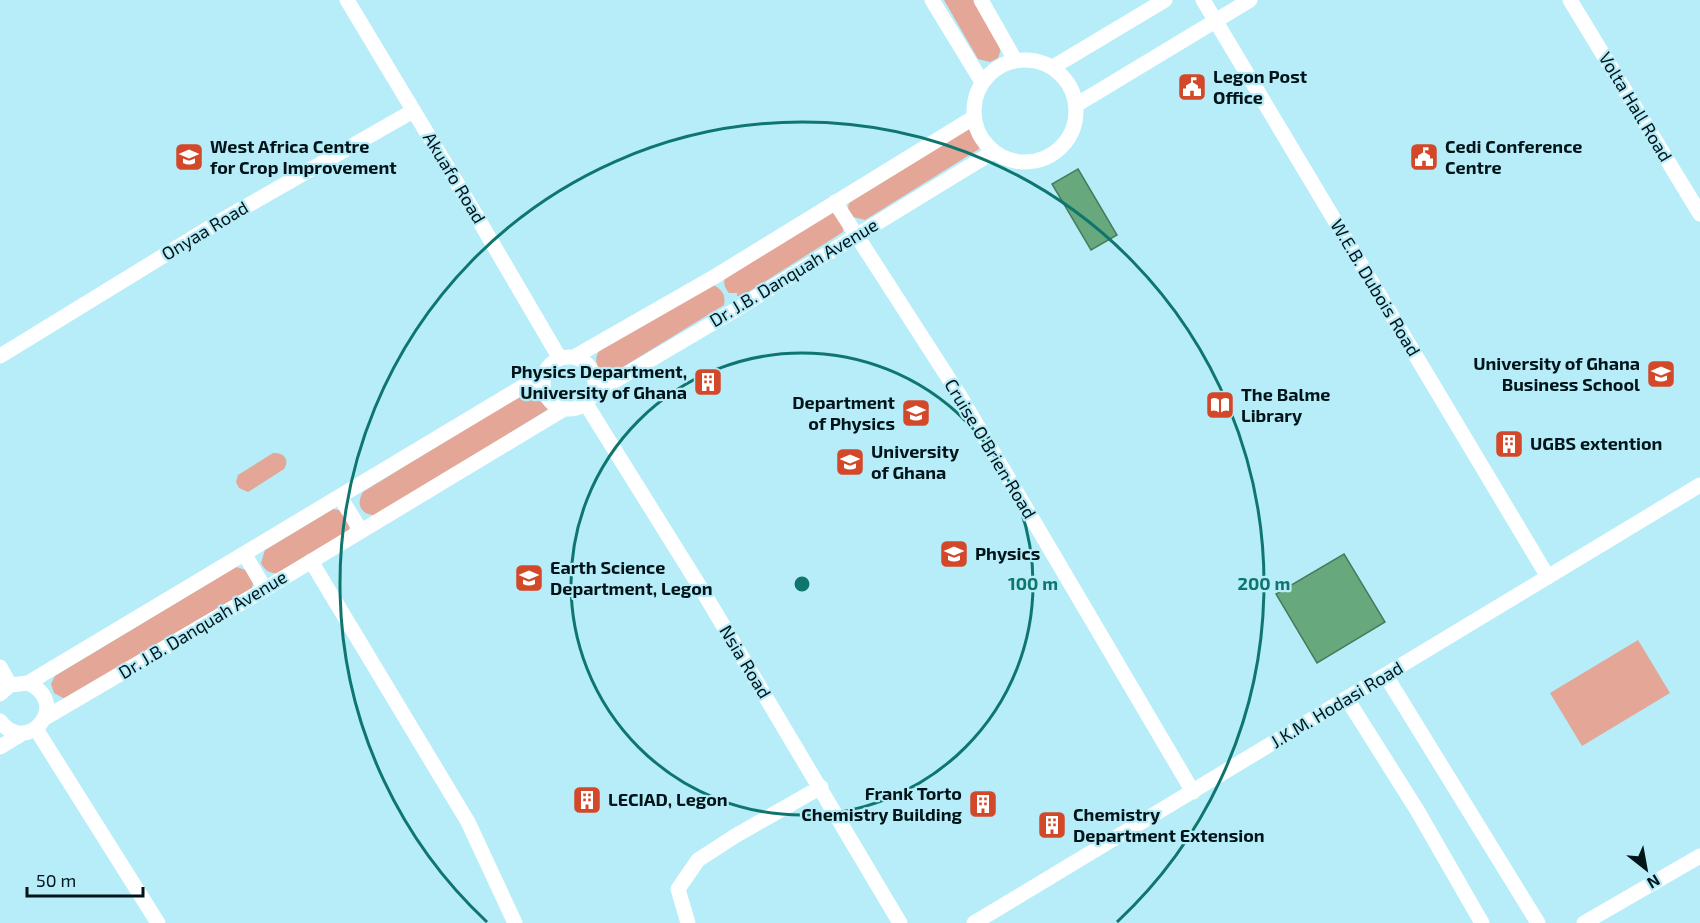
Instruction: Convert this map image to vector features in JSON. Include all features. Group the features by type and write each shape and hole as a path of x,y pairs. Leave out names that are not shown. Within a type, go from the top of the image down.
{"street":[{"name":"Akuafo Road","path":"347,0 413,111 567,357"},
{"path":"932,0 982,82"},
{"path":"981,0 1015,60"},
{"path":"1053,68 1165,0"},
{"name":"W.E.B. Dubois Road","path":"1203,0 1548,577"},
{"path":"1076,105 1250,0"},
{"name":"Volta Hall Road","path":"1570,0 1700,214"},
{"path":"1015,60 1034,60 1053,68 1068,84 1076,105 1074,128 1065,143 1053,154 1037,161 1020,163 993,152 980,137 973,118 974,99 982,82 996,68 1015,60"},
{"name":"Onyaa Road","path":"0,356 192,238 413,111"},
{"name":"Dr. J.B. Danquah Avenue","path":"28,683 544,374 550,365 714,277 973,118"},
{"name":"Dr. J.B. Danquah Avenue","path":"0,747 564,409 572,409 993,152"},
{"name":"Cruise O'Brien Road","path":"835,202 960,396 1193,792"},
{"path":"567,357 583,360 595,374 596,383 590,398"},
{"path":"544,374 544,392 555,406 564,409"},
{"name":"Nsia Road","path":"590,398 900,923"},
{"name":"J.K.M. Hodasi Road","path":"974,923 1700,485"},
{"path":"340,497 361,531"},
{"path":"244,555 265,589"},
{"path":"311,561 468,822 515,923"},
{"path":"0,667 5,690 22,682 28,683 42,693 46,701 35,727"},
{"path":"1386,676 1538,923"},
{"path":"1347,699 1417,810 1482,923"},
{"path":"0,721 7,729 35,727"},
{"path":"35,727 158,923"},
{"path":"688,923 678,890 698,860 821,787"},
{"path":"1584,923 1700,856"}],"shaded area":[{"path":"944,0 975,0 1001,49 998,58 990,62 978,59"},
{"path":"968,129 978,137 979,149 865,220 853,217 848,210 849,201"},
{"path":"1078,169 1117,235 1091,250 1052,184"},
{"path":"832,212 843,226 843,232 742,296 729,293 724,282 725,277"},
{"path":"713,285 723,293 724,305 613,373 604,372 598,367 596,360 599,351"},
{"path":"530,389 544,395 547,410 377,515 367,514 361,509 360,501 363,492"},
{"path":"273,453 285,457 284,469 248,492 239,488 236,482 238,475"},
{"path":"333,509 343,511 350,524 349,530 279,573 270,572 264,568 261,563 265,550"},
{"path":"1344,554 1385,622 1317,663 1276,594"},
{"path":"236,567 246,570 253,583 252,588 65,699 54,693 51,684 55,676"},
{"path":"1638,640 1670,693 1582,746 1550,693"}],"place":[{"name":"Legon Post Office","path":"1192,87"},
{"name":"West Africa Centre for Crop Improvement","path":"189,157"},
{"name":"Cedi Conference Centre","path":"1424,157"},
{"name":"University of Ghana Business School","path":"1661,374"},
{"name":"Physics Department, University of Ghana","path":"708,382"},
{"name":"The Balme Library","path":"1220,405"},
{"name":"Department of Physics","path":"916,413"},
{"name":"UGBS extention","path":"1509,444"},
{"name":"University of Ghana","path":"850,462"},
{"name":"Physics","path":"954,554"},
{"name":"Earth Science Department, Legon","path":"529,578"},
{"name":"LECIAD, Legon","path":"587,800"},
{"name":"Frank Torto Chemistry Building","path":"983,804"},
{"name":"Chemistry Department Extension","path":"1052,825"}]}
